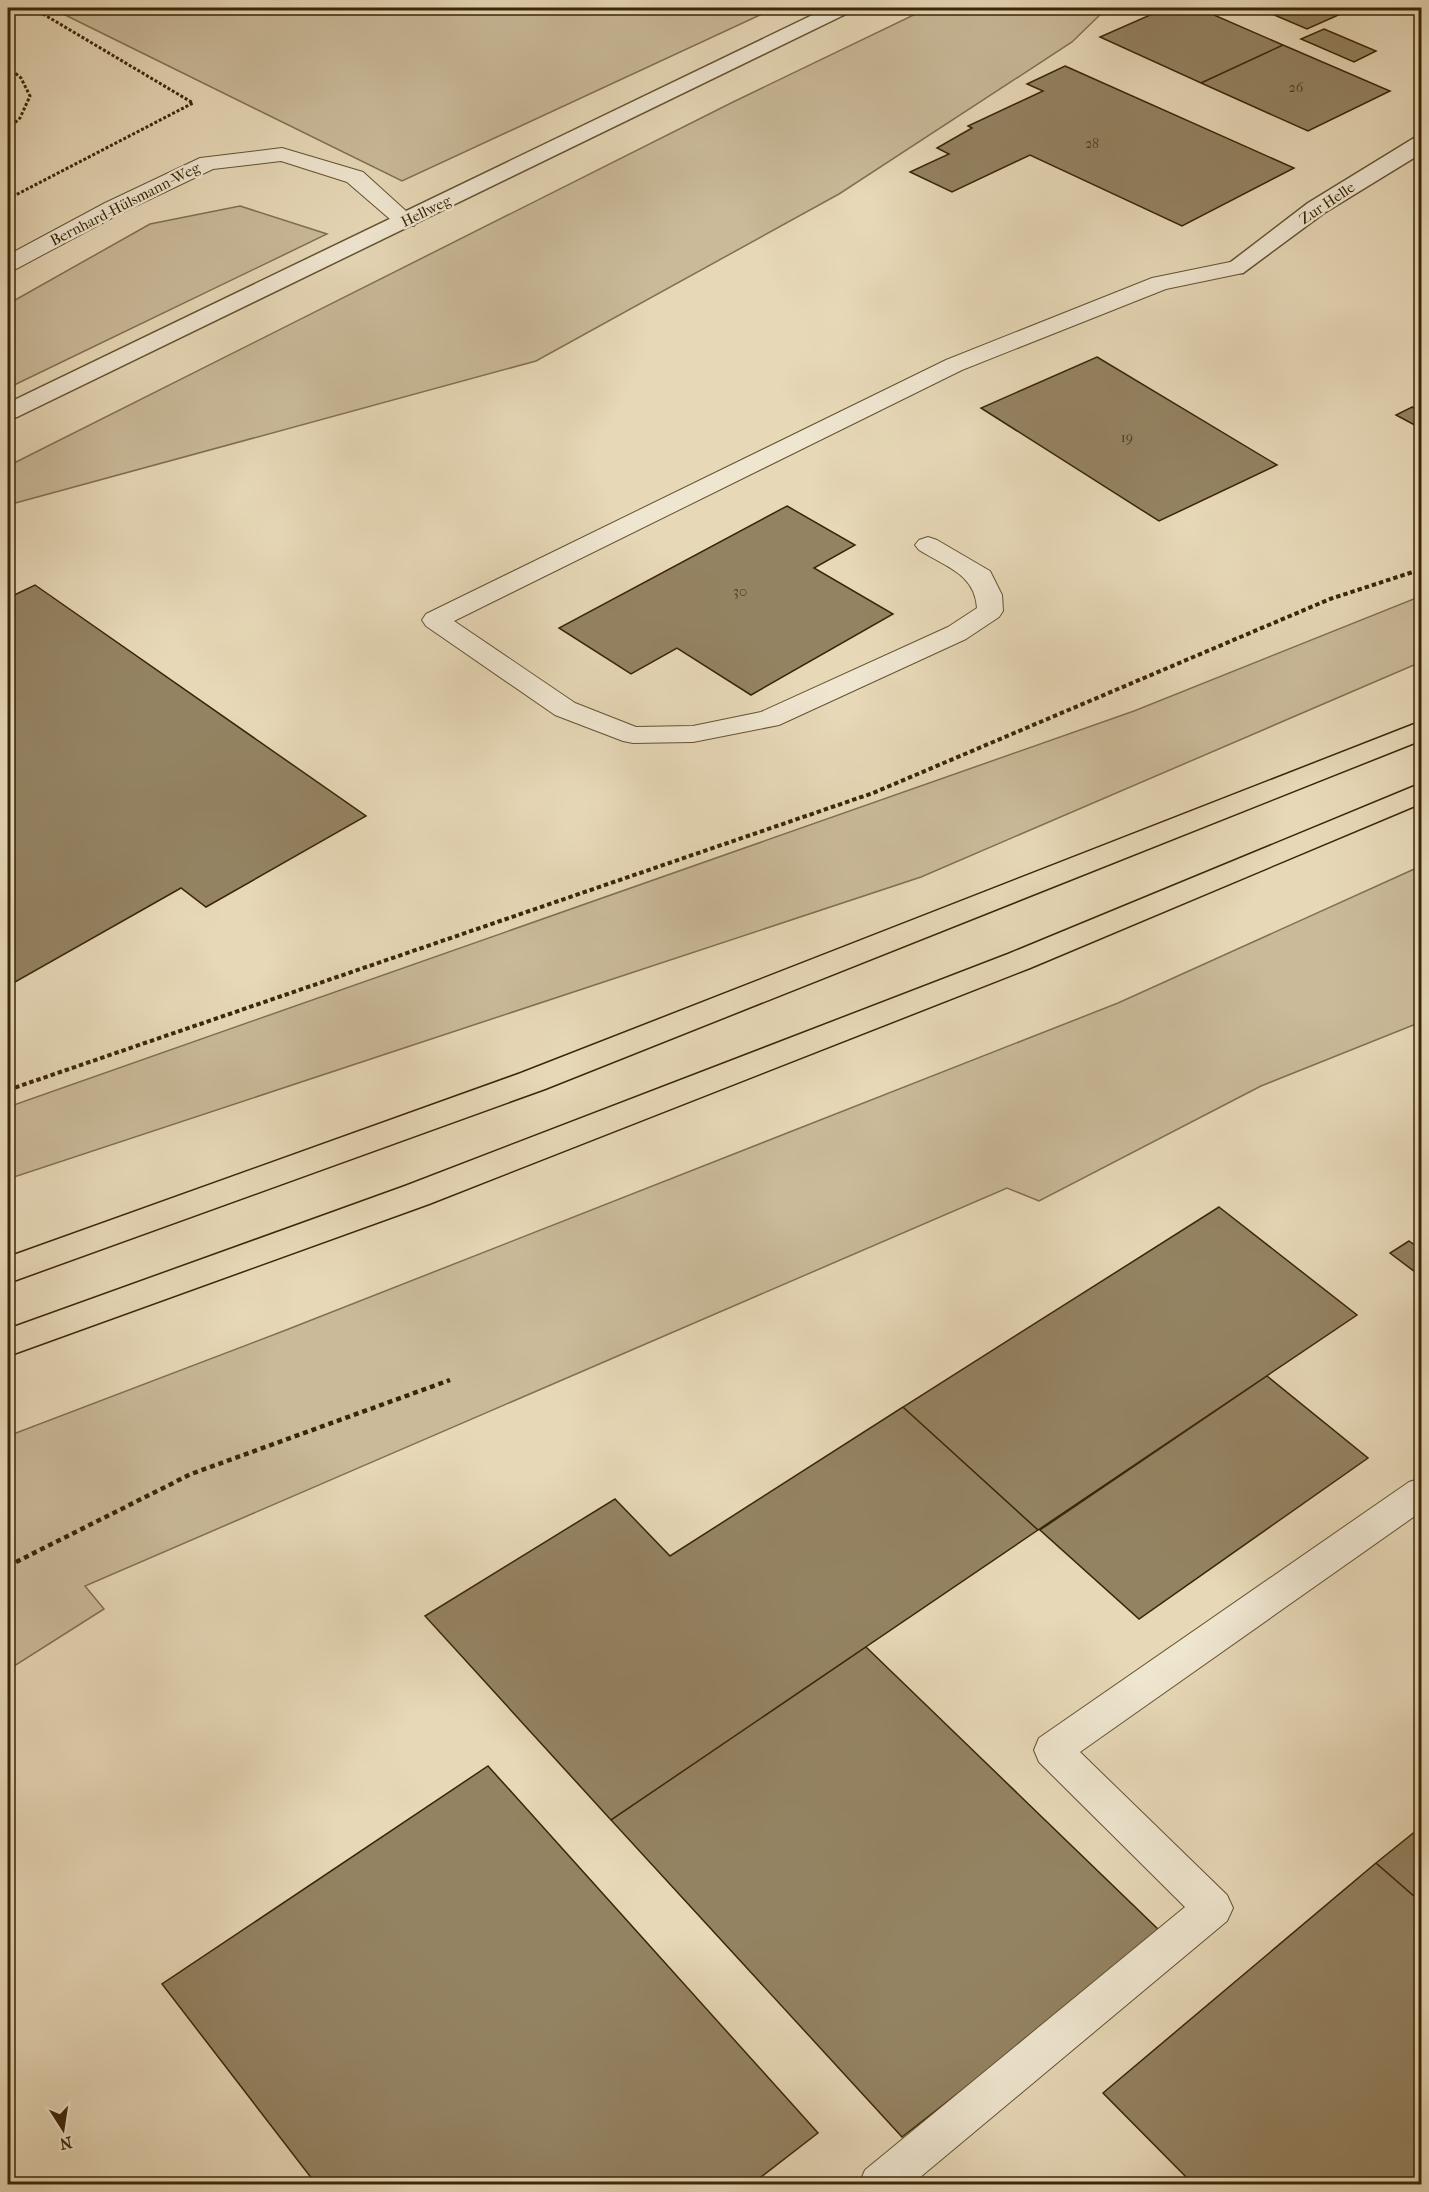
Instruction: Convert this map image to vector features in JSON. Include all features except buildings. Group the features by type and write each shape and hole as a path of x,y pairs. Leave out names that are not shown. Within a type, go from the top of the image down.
{"highway":[{"path":"8,1270 533,1081 1422,730"},
{"path":"8,1343 417,1195 952,987 1422,792"}],"street":[{"name":"Hellweg","path":"8,412 843,8"},
{"name":"Zur Helle","path":"1235,268 1316,208 1422,142"}],"lane":[{"name":"Bernhard-Hülsmann-Weg","path":"8,264 113,208 208,163 282,153 355,177 406,221"},
{"path":"928,545 981,577 988,595 990,611 957,633 769,719 693,734 633,735 566,709 435,620 954,365 1160,282 1235,268"},
{"path":"880,2184 1213,1908 1053,1750 1422,1492"}],"path":[{"path":"8,199 193,103 33,8"},
{"path":"8,67 21,78 30,96 20,118 8,129"},
{"path":"8,1090 873,793 1330,599 1422,569"},
{"path":"8,1566 191,1474 450,1380"}],"shaded area":[{"path":"51,8 775,8 402,181"},
{"path":"928,8 1107,8 1072,42 839,194 536,361 8,505 8,466 733,102"},
{"path":"240,206 327,234 8,388 8,304 150,224"},
{"path":"1421,596 1421,662 921,877 8,1179 8,1107 1134,711"},
{"path":"1421,866 1421,1022 1261,1086 1039,1201 1007,1188 85,1586 104,1609 8,1670 8,1436 286,1330 1118,1003"}]}
